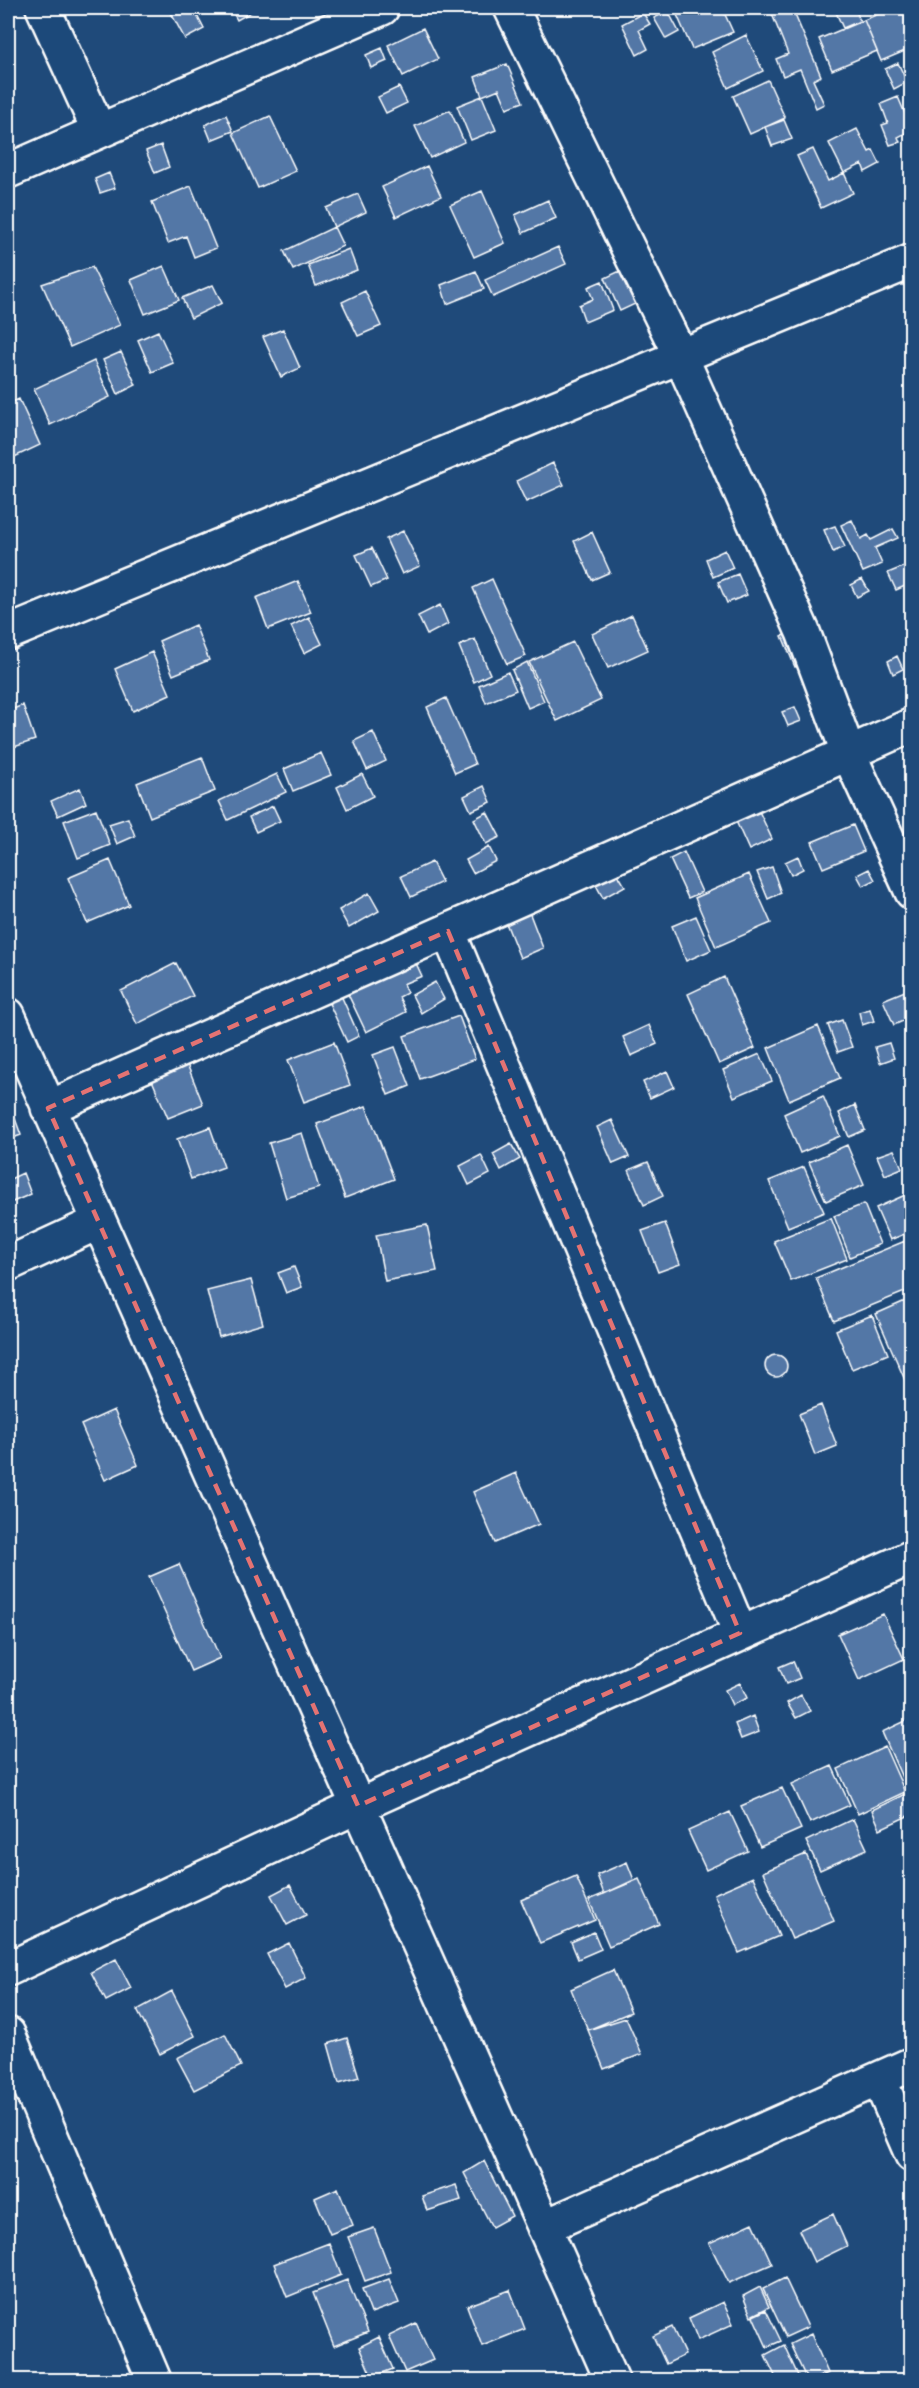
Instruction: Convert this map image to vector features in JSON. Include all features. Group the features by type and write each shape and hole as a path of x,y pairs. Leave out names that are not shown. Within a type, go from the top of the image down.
{"street":[{"path":"43,8 99,131"},
{"path":"8,171 382,8"},
{"path":"511,8 681,357 803,632 848,752 912,892"},
{"path":"8,633 912,261"},
{"path":"48,1108 912,725"},
{"path":"448,931 740,1633"},
{"path":"8,1015 612,2380"},
{"path":"8,1264 99,1222"},
{"path":"8,1969 358,1806 912,1557"},
{"path":"8,2034 154,2380"},
{"path":"544,2227 912,2064"},
{"path":"879,2079 912,2155"}],"highlighted area":[{"path":"448,931 740,1633 358,1806 48,1108"}],"building":[{"path":"176,8 193,8 204,29 185,39 170,11"},
{"path":"251,8 253,11 237,20 231,9"},
{"path":"674,8 722,8 733,32 692,49"},
{"path":"792,8 821,76 813,80 824,104 816,108 800,69 783,76 776,59 788,54 770,9"},
{"path":"834,8 855,8 860,21 843,28"},
{"path":"892,8 905,8 912,24 912,48 881,61 864,20"},
{"path":"668,11 679,32 666,39 654,18"},
{"path":"643,13 650,24 639,30 648,49 637,55 622,24"},
{"path":"864,20 877,51 832,70 819,39"},
{"path":"423,28 438,59 403,76 388,45"},
{"path":"746,35 763,71 728,88 712,52"},
{"path":"382,48 387,61 371,68 366,55"},
{"path":"898,63 907,82 894,89 885,69"},
{"path":"507,64 523,102 507,108 499,89 482,96 475,77"},
{"path":"768,80 785,118 750,134 733,96"},
{"path":"399,87 407,103 386,113 378,97"},
{"path":"482,96 496,130 471,140 457,106"},
{"path":"898,97 912,130 898,137 900,142 890,145 882,125 888,123 881,104"},
{"path":"450,110 464,142 430,158 415,126"},
{"path":"226,115 233,131 211,140 205,125"},
{"path":"270,116 296,171 258,188 233,133"},
{"path":"784,120 792,139 772,146 765,127"},
{"path":"857,129 869,152 873,150 880,164 865,172 862,164 844,173 829,143"},
{"path":"161,145 169,167 155,173 146,151"},
{"path":"813,149 828,181 844,173 853,193 821,208 797,156"},
{"path":"427,166 441,196 396,217 382,187"},
{"path":"109,173 115,188 100,193 95,179"},
{"path":"191,186 216,248 194,257 186,236 168,243 152,202"},
{"path":"482,191 505,243 474,257 450,205"},
{"path":"358,194 366,212 334,227 326,208"},
{"path":"548,200 556,218 523,233 515,215"},
{"path":"334,227 343,246 293,270 284,251"},
{"path":"558,247 566,264 493,297 485,280"},
{"path":"349,249 357,270 316,286 308,265"},
{"path":"164,266 179,300 145,314 131,280"},
{"path":"92,267 120,325 70,347 42,284"},
{"path":"476,271 484,289 447,304 441,285"},
{"path":"620,271 635,304 620,311 605,278"},
{"path":"602,281 613,310 585,322 579,305 593,299 588,287"},
{"path":"213,285 222,303 191,318 182,298"},
{"path":"365,291 381,326 358,336 342,302"},
{"path":"283,329 300,368 281,377 263,337"},
{"path":"158,331 173,363 152,372 138,340"},
{"path":"121,352 136,385 118,394 103,360"},
{"path":"94,361 110,397 50,425 34,389"},
{"path":"19,399 40,445 8,460 8,404"},
{"path":"553,463 564,485 526,502 516,481"},
{"path":"852,520 861,539 868,535 871,540 893,529 898,538 875,548 882,564 863,572 841,525"},
{"path":"835,526 845,547 833,552 824,530"},
{"path":"403,531 420,566 402,574 386,539"},
{"path":"592,532 610,572 592,580 574,541"},
{"path":"372,548 387,580 371,587 356,555"},
{"path":"725,550 733,568 713,577 706,559"},
{"path":"912,563 912,583 896,590 888,573"},
{"path":"738,574 747,595 727,603 718,582"},
{"path":"492,579 526,656 507,664 473,588"},
{"path":"862,579 869,591 857,597 851,585"},
{"path":"298,581 311,612 268,629 256,598"},
{"path":"440,605 448,624 427,635 418,616"},
{"path":"632,615 648,650 608,668 592,634"},
{"path":"309,617 322,644 304,653 291,626"},
{"path":"195,625 209,660 173,675 159,641"},
{"path":"795,631 807,662 795,667 782,636"},
{"path":"475,639 490,674 474,682 459,646"},
{"path":"573,642 601,700 557,721 529,662"},
{"path":"152,652 170,694 133,711 115,669"},
{"path":"897,656 903,669 893,674 888,661"},
{"path":"527,662 544,701 528,708 512,670"},
{"path":"508,672 516,690 486,703 479,685"},
{"path":"446,698 475,764 455,773 427,707"},
{"path":"23,705 35,740 8,749 8,711"},
{"path":"795,707 801,721 788,726 782,712"},
{"path":"373,732 386,761 367,770 354,741"},
{"path":"321,753 331,775 293,791 284,769"},
{"path":"202,757 215,791 150,817 137,783"},
{"path":"277,774 286,792 228,820 219,801"},
{"path":"362,774 373,796 347,809 337,787"},
{"path":"484,786 491,802 471,811 464,796"},
{"path":"80,788 86,803 58,816 51,801"},
{"path":"273,806 280,821 256,832 249,817"},
{"path":"96,809 110,845 78,858 64,821"},
{"path":"758,809 772,839 749,850 735,819"},
{"path":"487,812 500,837 486,844 474,819"},
{"path":"128,818 135,836 117,844 109,824"},
{"path":"853,825 864,851 823,868 812,842"},
{"path":"489,847 496,861 473,873 466,860"},
{"path":"684,852 702,892 688,898 670,859"},
{"path":"798,856 803,869 791,875 785,862"},
{"path":"110,860 129,905 87,923 68,878"},
{"path":"432,862 442,882 411,897 401,876"},
{"path":"772,867 781,893 768,899 757,872"},
{"path":"869,869 875,880 863,886 857,875"},
{"path":"616,871 625,886 603,898 595,883"},
{"path":"749,874 771,923 716,947 695,898"},
{"path":"369,893 379,911 349,928 339,910"},
{"path":"528,909 543,948 520,958 504,918"},
{"path":"696,916 711,950 686,961 672,926"},
{"path":"414,959 422,976 403,984 407,993 399,997 406,1012 366,1032 347,992"},
{"path":"176,963 193,996 137,1024 121,991"},
{"path":"724,977 755,1048 719,1064 688,994"},
{"path":"435,982 444,999 421,1013 412,995"},
{"path":"912,988 912,1017 894,1025 883,1000"},
{"path":"340,993 359,1036 347,1042 327,999"},
{"path":"870,1009 874,1021 862,1025 859,1012"},
{"path":"459,1016 475,1059 420,1079 404,1036"},
{"path":"842,1020 852,1047 838,1052 828,1025"},
{"path":"649,1025 657,1044 631,1056 623,1037"},
{"path":"818,1026 840,1078 789,1100 768,1048"},
{"path":"334,1042 350,1085 304,1102 288,1060"},
{"path":"889,1043 894,1058 880,1063 875,1047"},
{"path":"395,1047 410,1086 388,1095 373,1055"},
{"path":"760,1054 772,1081 734,1097 723,1070"},
{"path":"185,1059 203,1104 168,1118 149,1073"},
{"path":"667,1071 674,1087 650,1098 643,1082"},
{"path":"823,1096 840,1136 800,1153 784,1114"},
{"path":"8,1099 21,1135 8,1140"},
{"path":"855,1105 865,1130 849,1137 839,1113"},
{"path":"366,1106 394,1179 345,1198 317,1124"},
{"path":"612,1120 629,1157 613,1164 597,1127"},
{"path":"210,1127 224,1167 191,1179 177,1139"},
{"path":"302,1133 319,1188 286,1198 269,1143"},
{"path":"511,1144 520,1159 501,1170 493,1154"},
{"path":"847,1145 864,1185 826,1201 809,1162"},
{"path":"894,1150 902,1168 885,1175 877,1156"},
{"path":"481,1155 490,1174 469,1185 460,1166"},
{"path":"648,1162 663,1196 644,1205 629,1170"},
{"path":"804,1167 824,1212 788,1227 769,1181"},
{"path":"23,1173 31,1194 8,1204 8,1180"},
{"path":"912,1192 912,1231 890,1240 876,1208"},
{"path":"864,1204 880,1244 850,1257 834,1216"},
{"path":"831,1218 847,1259 791,1281 774,1241"},
{"path":"665,1223 680,1264 658,1272 642,1231"},
{"path":"427,1225 437,1271 385,1281 376,1235"},
{"path":"905,1241 912,1258 912,1289 834,1321 816,1278"},
{"path":"294,1267 302,1287 286,1293 278,1273"},
{"path":"251,1280 263,1324 219,1337 207,1291"},
{"path":"912,1298 912,1396 876,1314"},
{"path":"872,1315 888,1354 852,1369 836,1330"},
{"path":"772,1355 780,1355 787,1362 787,1370 780,1377 772,1377 765,1370 765,1362"},
{"path":"821,1405 837,1446 815,1455 799,1414"},
{"path":"114,1410 138,1465 105,1480 81,1425"},
{"path":"516,1473 539,1524 495,1543 473,1492"},
{"path":"179,1564 220,1658 191,1671 149,1577"},
{"path":"883,1614 904,1659 859,1680 838,1634"},
{"path":"793,1661 800,1678 786,1684 779,1667"},
{"path":"740,1683 747,1698 732,1705 725,1690"},
{"path":"801,1695 810,1711 796,1718 787,1703"},
{"path":"753,1716 759,1732 741,1739 735,1724"},
{"path":"912,1718 912,1787 907,1789 882,1732"},
{"path":"885,1747 905,1792 858,1814 838,1769"},
{"path":"832,1766 850,1805 810,1823 792,1784"},
{"path":"782,1788 801,1829 760,1847 741,1806"},
{"path":"905,1794 912,1808 912,1814 880,1829 872,1810"},
{"path":"730,1812 748,1851 706,1870 688,1831"},
{"path":"853,1819 867,1849 820,1870 806,1841"},
{"path":"806,1854 834,1921 792,1939 763,1872"},
{"path":"627,1862 634,1880 604,1894 597,1875"},
{"path":"576,1876 595,1920 540,1943 521,1900"},
{"path":"753,1877 779,1936 739,1953 714,1894"},
{"path":"639,1879 659,1924 609,1946 589,1900"},
{"path":"290,1885 306,1915 287,1925 271,1895"},
{"path":"594,1932 601,1949 578,1959 571,1942"},
{"path":"289,1943 306,1978 285,1989 267,1954"},
{"path":"116,1959 131,1988 106,2001 91,1972"},
{"path":"613,1970 631,2012 588,2030 571,1989"},
{"path":"172,1991 195,2036 160,2054 137,2010"},
{"path":"626,2018 642,2054 604,2069 588,2030"},
{"path":"225,2034 241,2066 194,2090 177,2058"},
{"path":"347,2038 359,2077 339,2083 328,2044"},
{"path":"484,2161 512,2216 492,2227 464,2173"},
{"path":"456,2185 461,2200 427,2211 422,2196"},
{"path":"338,2188 353,2225 330,2234 315,2198"},
{"path":"833,2214 847,2246 814,2262 799,2230"},
{"path":"753,2223 772,2264 729,2283 709,2243"},
{"path":"374,2228 391,2272 365,2281 348,2237"},
{"path":"329,2243 341,2275 287,2297 274,2264"},
{"path":"785,2278 808,2327 786,2337 763,2289"},
{"path":"389,2279 399,2303 371,2313 362,2289"},
{"path":"347,2280 368,2332 334,2346 313,2293"},
{"path":"760,2287 769,2307 751,2316 743,2296"},
{"path":"510,2290 525,2329 482,2346 467,2306"},
{"path":"723,2302 733,2324 698,2340 689,2318"},
{"path":"766,2310 781,2341 767,2347 753,2316"},
{"path":"416,2323 433,2360 405,2372 389,2336"},
{"path":"672,2327 685,2355 666,2364 653,2336"},
{"path":"811,2334 828,2373 807,2380 790,2344"},
{"path":"379,2337 393,2369 372,2377 359,2347"},
{"path":"784,2345 800,2380 777,2380 765,2355"}]}
